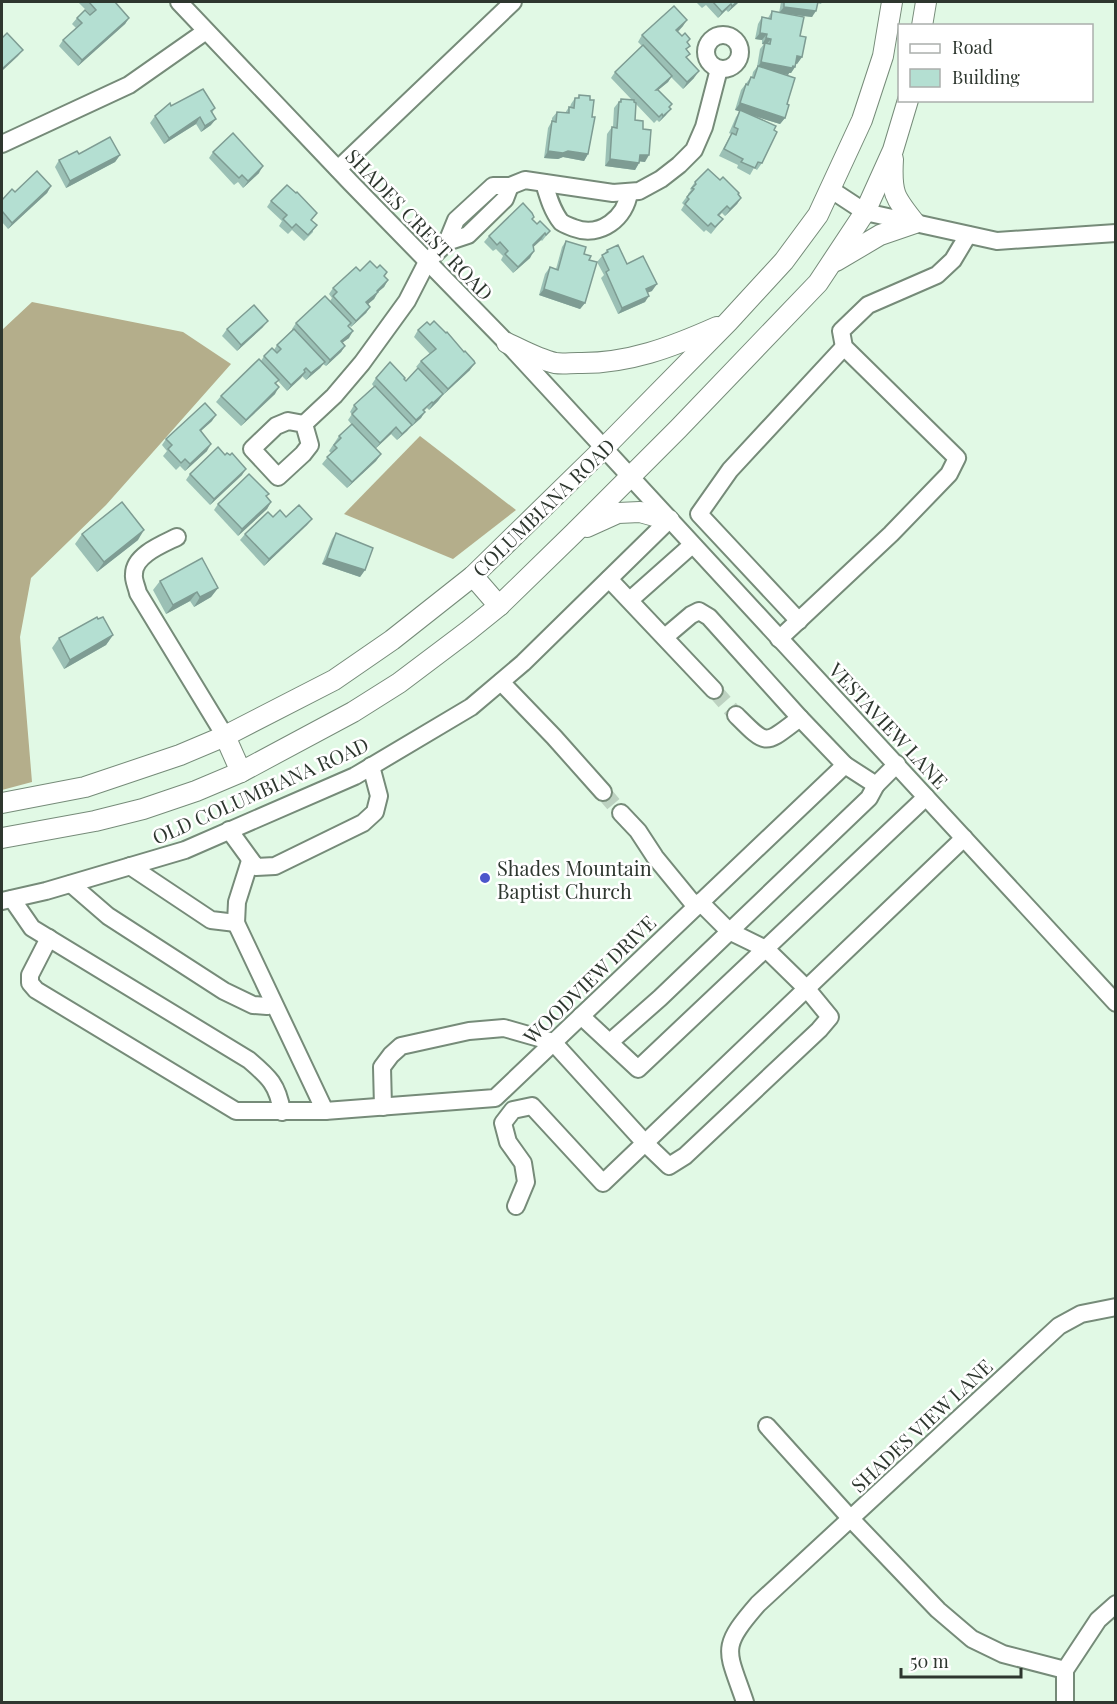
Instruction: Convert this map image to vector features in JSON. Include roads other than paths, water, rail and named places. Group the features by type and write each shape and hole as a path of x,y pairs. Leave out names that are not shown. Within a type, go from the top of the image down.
{"main road":[{"name":"COLUMBIANA ROAD","path":"2,803 85,788 180,755 225,736 334,680 392,640 473,576 728,322 784,261 818,215 866,110 883,56 892,2"},
{"path":"922,24 926,2"},
{"name":"COLUMBIANA ROAD","path":"2,838 95,821 143,809 196,791 241,772 300,742 399,682 452,644 499,606 631,476 818,284 865,212 893,150 907,102"},
{"path":"829,266 880,235 915,224 900,205 892,186 893,150"},
{"path":"507,343 556,363 623,361 672,346 728,322"},
{"path":"574,533 618,513 640,512 674,526"},
{"path":"473,576 499,606"},
{"path":"225,736 241,772"}],"street":[{"name":"SHADES CREST ROAD","path":"179,2 507,343 631,476"},
{"path":"338,169 513,2"},
{"path":"2,144 129,85 206,32"},
{"path":"304,424 334,396 362,363 407,301 427,262 447,242 456,220 493,186 510,186 525,180 613,193 639,191 661,179 694,150 704,127 719,69"},
{"path":"544,183 554,211 563,224 579,230 597,230 612,224 625,208 629,192"},
{"path":"830,189 865,212 997,241 1114,236"},
{"path":"780,639 913,511 949,474 957,458 844,347 841,331 868,305 937,276 953,260 968,235"},
{"name":"OLD COLUMBIANA ROAD","path":"7,900 71,884 185,850 355,776 471,707 523,663 609,579 674,526 699,514 730,470 844,347"},
{"name":"VESTAVIEW LANE","path":"631,476 674,526 897,764 1116,1003"},
{"path":"699,514 798,621"},
{"path":"177,537 145,555 138,562 133,573 138,593 225,736"},
{"path":"630,600 692,545"},
{"path":"728,584 747,566"},
{"path":"609,579 714,690"},
{"path":"665,637 699,611 709,617 800,718 872,791"},
{"path":"501,682 603,792"},
{"path":"736,715 759,738 766,739 776,736 800,718"},
{"path":"610,1042 660,998 897,764"},
{"name":"WOODVIEW DRIVE","path":"49,938 30,975 30,983 36,990 236,1111 325,1111 495,1098 845,765"},
{"path":"229,831 256,867 275,866 363,823 375,812 379,796 372,766"},
{"path":"581,1016 638,1069 926,797"},
{"path":"383,1107 382,1067 391,1054 401,1046 469,1031 504,1028 553,1042 645,1143 669,1166 685,1156 830,1017 807,989 766,949 729,931 698,905 654,857 638,831 621,813"},
{"path":"516,1206 526,1182 523,1163 508,1142 503,1124 513,1110 532,1106 603,1183 964,838"},
{"path":"250,861 237,902 236,923 325,1111"},
{"path":"130,866 212,920 236,923"},
{"path":"71,884 108,916 224,991 253,1005 267,1006 273,1003"},
{"path":"7,900 32,928 249,1060 267,1075 276,1087 282,1112"},
{"name":"SHADES VIEW LANE","path":"745,1702 729,1654 730,1643 738,1627 758,1604 1059,1326 1081,1314 1116,1307"},
{"path":"766,1426 938,1610 972,1639 1003,1654 1065,1671"},
{"path":"1065,1702 1065,1671 1098,1620 1116,1604"}],"tunnel":[{"path":"714,690 736,715"},
{"path":"603,792 621,813"}],"place":[{"name":"Shades Mountain Baptist Church","path":"485,878"}]}
